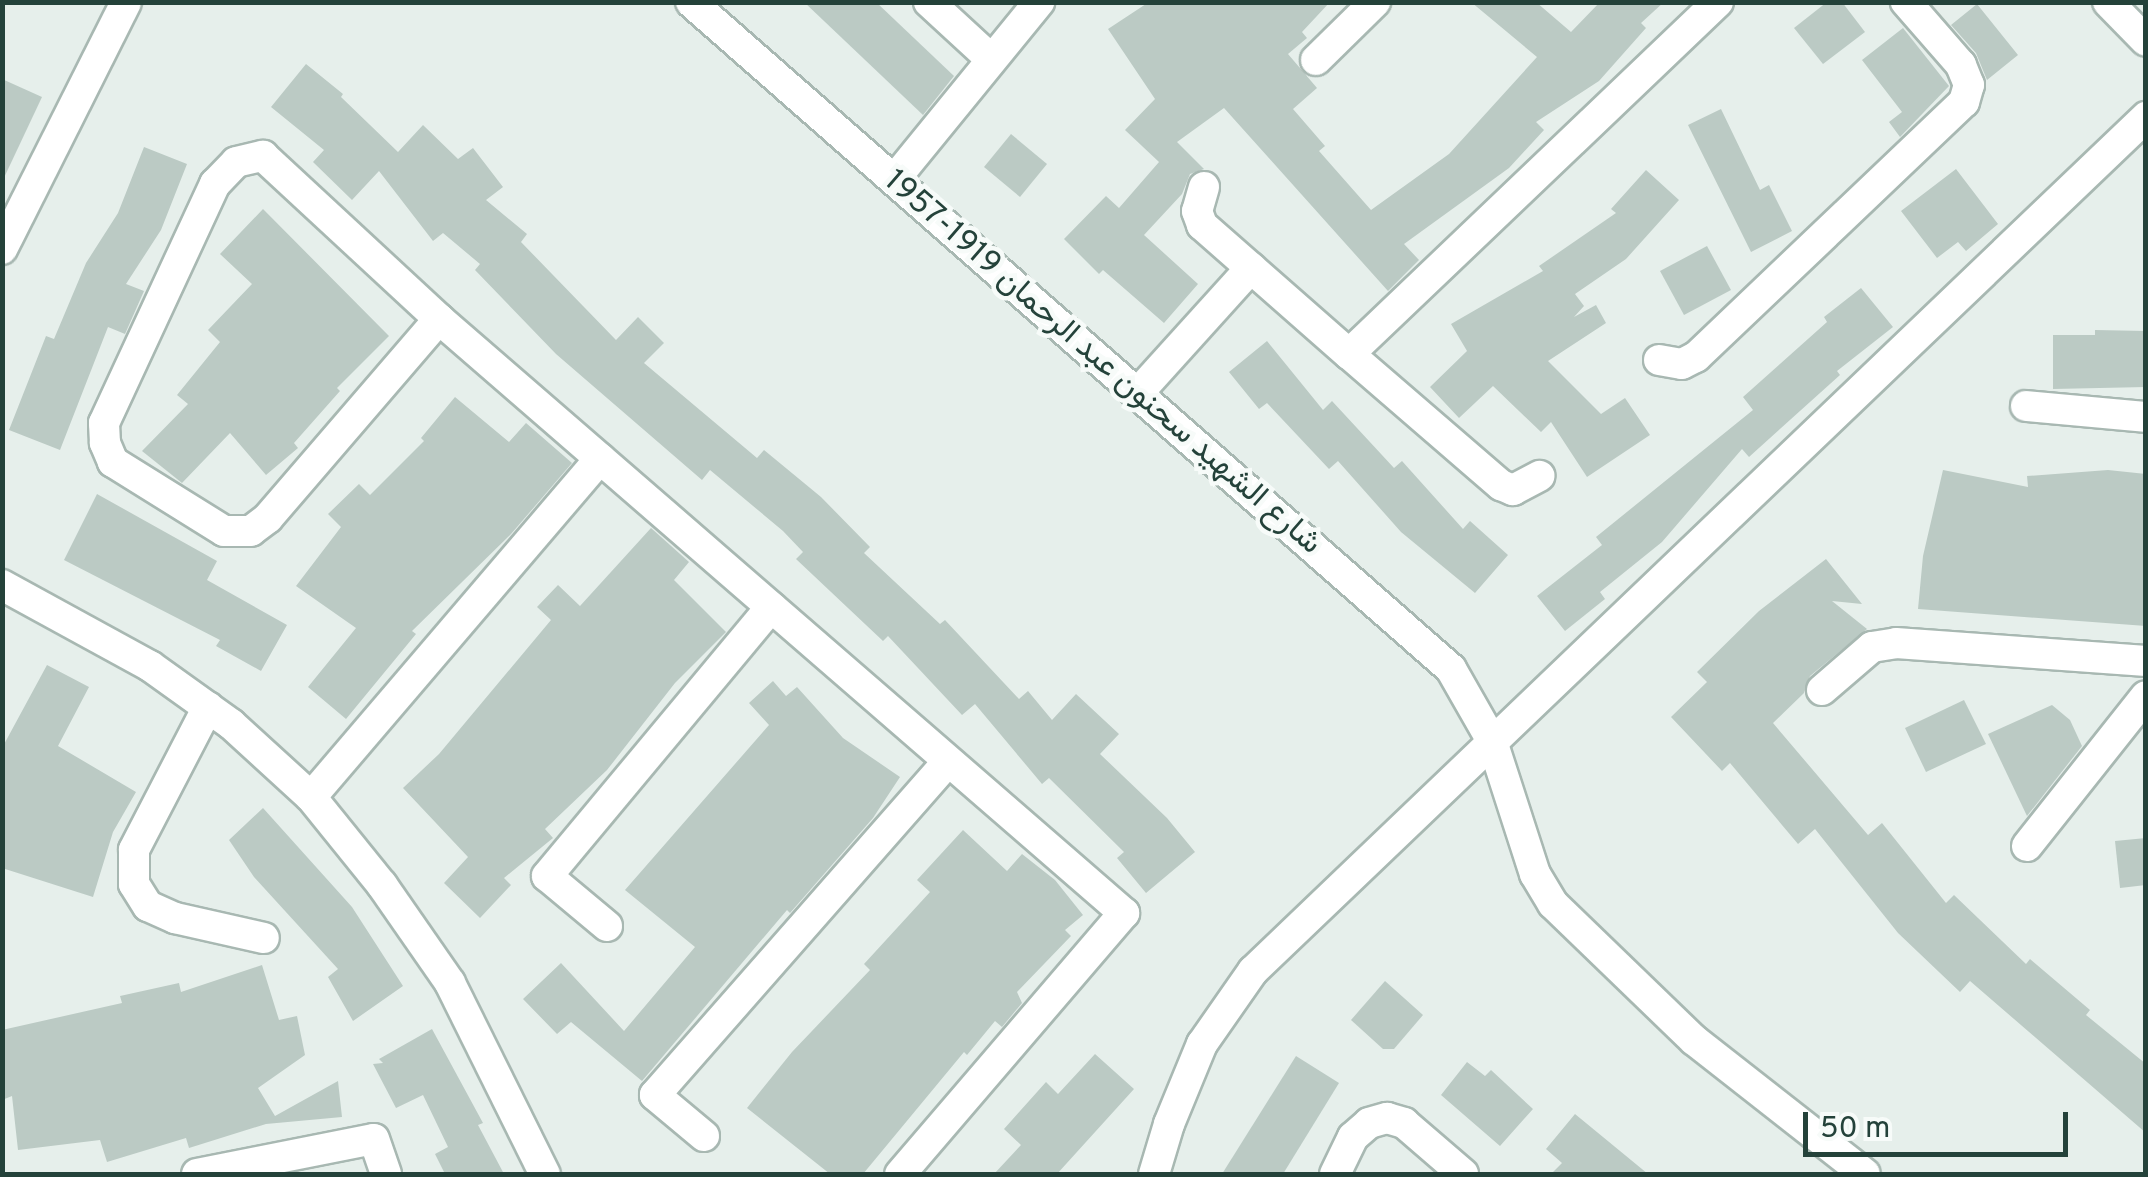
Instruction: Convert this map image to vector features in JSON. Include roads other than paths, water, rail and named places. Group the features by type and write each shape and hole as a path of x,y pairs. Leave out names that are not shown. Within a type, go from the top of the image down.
{"street":[{"path":"2,249 126,2"},
{"name":"شارع الشهيد سحنون عبد الرحمان 1919-1957","path":"692,2 1451,669 1492,742 1534,874 1552,904 1694,1040 1865,1174"},
{"path":"929,2 990,58"},
{"path":"894,180 1039,2"},
{"path":"1316,60 1375,2"},
{"path":"1348,354 1718,2"},
{"path":"1659,360 1682,364 1696,357 1964,102 1969,84 1961,65 1906,2"},
{"path":"2108,2 2146,41"},
{"path":"1154,1174 1169,1124 1202,1044 1252,971 2146,117"},
{"path":"439,320 268,518 251,531 224,531 113,462 104,444 104,423 215,184 236,162 263,156 439,320 1124,913 900,1174"},
{"path":"1204,188 1197,211 1202,225 1348,354 1501,485 1513,490 1539,476"},
{"path":"1138,394 1251,268"},
{"path":"2026,406 2146,417"},
{"path":"310,797 600,460"},
{"path":"6,596 150,666 208,708 310,797 382,885 450,984 504,1086 544,1174"},
{"path":"608,926 547,876 771,606"},
{"path":"1822,690 1872,647 1896,642 2146,661"},
{"path":"2027,846 2146,696"},
{"path":"208,708 134,850 134,884 148,906 175,918 264,938"},
{"path":"704,1136 655,1095 948,761"},
{"path":"1335,1174 1353,1137 1369,1123 1387,1118 1404,1123 1463,1174"},
{"path":"196,1174 374,1140 386,1174"}]}
